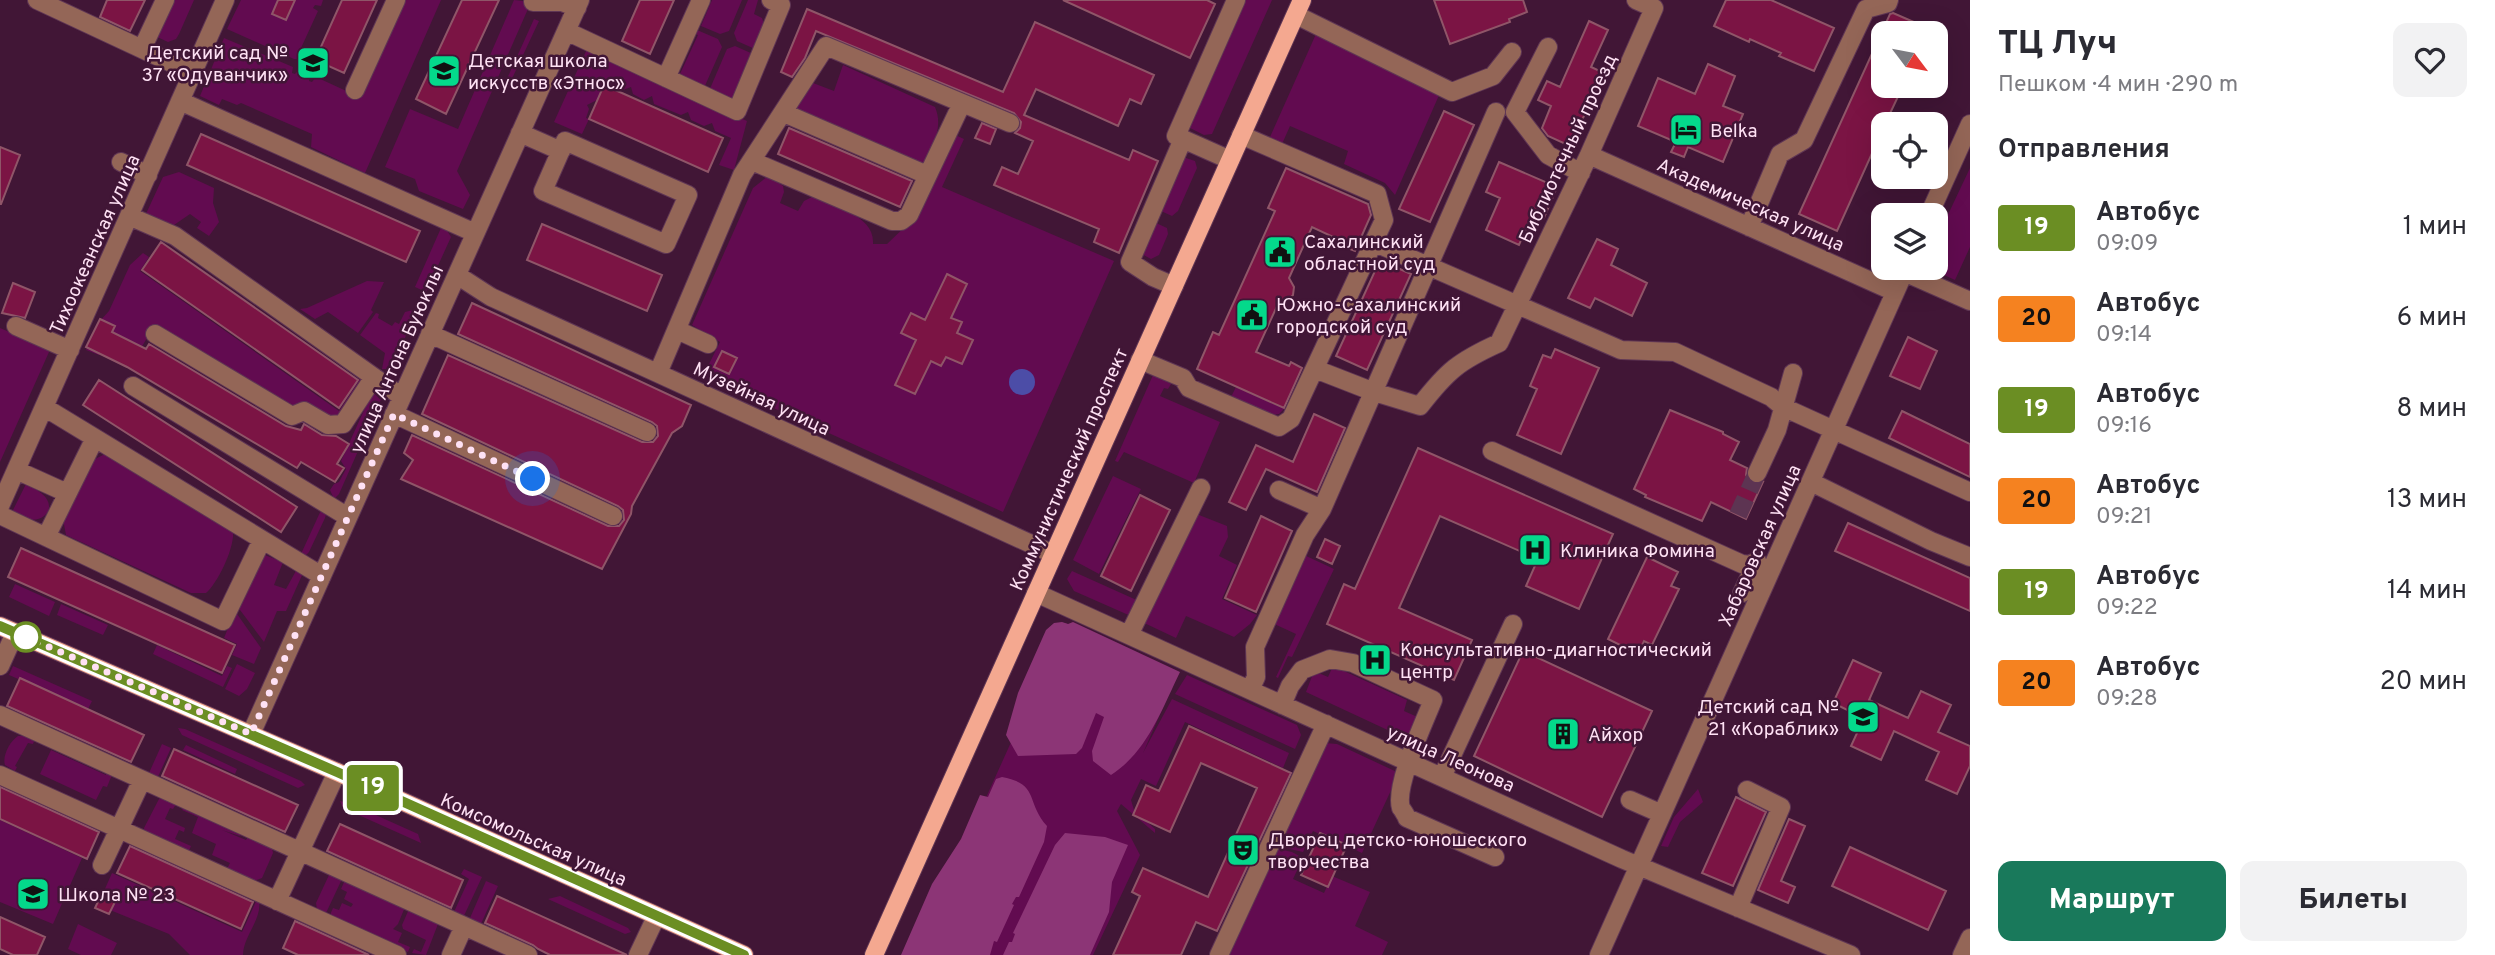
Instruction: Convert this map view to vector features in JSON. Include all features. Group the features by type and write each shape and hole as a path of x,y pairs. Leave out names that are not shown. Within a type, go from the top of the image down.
{"main road":[{"name":"Коммунистический проспект","path":"874,955 1299,7"},
{"name":"Комсомольская улица","path":"8,629 337,772 744,955"}],"street":[{"path":"37,0 193,73"},
{"path":"142,49 165,0"},
{"name":"Тихоокеанская улица","path":"0,506 225,0"},
{"path":"355,90 396,0"},
{"path":"666,78 701,0"},
{"path":"566,31 737,111 781,5 771,0"},
{"path":"1230,160 1176,136 1236,0"},
{"name":"Библиотечный проезд","path":"1374,392 1416,411 1441,379 1467,358 1499,343 1590,155 1654,8 1636,0"},
{"path":"1749,227 1780,154 1804,140 1866,9 1878,7 1889,0"},
{"path":"533,2 579,4"},
{"name":"улица Антона Буюклы","path":"251,734 579,4"},
{"path":"1299,7 1452,92 1493,76 1512,52"},
{"path":"658,373 742,175 826,46 1010,123"},
{"path":"1548,47 1515,113 1548,155 1581,173"},
{"path":"180,101 475,233"},
{"path":"752,161 892,221 901,221 909,215 962,103"},
{"path":"784,113 927,175"},
{"path":"1250,690 1256,677 1255,647 1306,535 1322,509 1496,113"},
{"path":"1934,203 1970,124"},
{"path":"520,133 561,151"},
{"path":"1140,360 1183,378 1189,388 1279,427 1291,419 1384,220 1377,194 1241,135"},
{"path":"1174,286 1153,277 1130,261 1183,139"},
{"path":"565,141 688,195 666,244 543,191 561,151 565,141"},
{"name":"Академическая улица","path":"1590,155 1895,292"},
{"path":"121,162 148,175"},
{"path":"129,216 175,236 402,397"},
{"path":"1373,242 1621,350 1675,352 1771,397 1783,407 1970,492"},
{"name":"Музейная улица","path":"457,275 491,297 1053,554"},
{"name":"Хабаровская улица","path":"1599,955 1662,814 1752,586 1811,482 1900,280"},
{"path":"1926,280 1970,301"},
{"path":"16,327 70,350"},
{"path":"677,330 708,344"},
{"path":"155,334 292,416 304,411 328,425 343,424 374,377"},
{"path":"430,334 647,432"},
{"path":"1315,369 1374,392"},
{"path":"1757,473 1777,430 1793,373"},
{"path":"133,387 348,517"},
{"path":"44,407 322,576"},
{"path":"394,414 613,516"},
{"path":"46,537 95,438"},
{"path":"1492,451 1742,564 1749,565 1757,561 1752,586"},
{"path":"16,470 67,494"},
{"path":"1811,482 1931,541 1970,557"},
{"path":"1129,635 1201,488"},
{"path":"1279,490 1322,509"},
{"path":"0,515 223,621 262,540"},
{"name":"улица Леонова","path":"1036,593 1639,866 1852,955"},
{"path":"1442,777 1513,624"},
{"path":"0,667 8,629"},
{"path":"1282,705 1290,686 1302,670 1330,659 1353,663 1433,700 1409,762 1400,793 1401,808 1407,818 1494,857"},
{"path":"0,715 528,955"},
{"path":"1219,955 1326,724"},
{"path":"277,901 337,772"},
{"path":"0,775 397,955"},
{"path":"102,865 142,780"},
{"path":"1738,908 1781,807 1747,790"},
{"path":"1630,800 1662,814"},
{"path":"638,955 656,917"},
{"path":"452,955 464,926"},
{"path":"1962,955 1970,938"}],"shaded area":[{"path":"169,0 194,0 176,39 168,42 153,35"},
{"path":"241,0 323,0 321,6 315,5 313,8 318,11 299,49 297,59 294,59 227,29"},
{"path":"399,0 441,0 365,173 311,147 312,134 241,103 237,105 222,99 219,105 200,96 224,38 293,67 292,73 295,74 299,69 310,75 309,81 312,82 316,77 355,95"},
{"path":"514,0 531,2 457,171 470,195 463,209 419,191 415,179 385,167 410,109 458,129"},
{"path":"712,0 742,0 729,31 720,34 701,26"},
{"path":"748,0 758,0 754,14 762,18 765,27 735,98 728,99 709,91 727,49 735,46 753,54 755,49 737,41 734,33"},
{"path":"1241,0 1272,0 1212,134 1204,135 1186,126"},
{"path":"534,19 539,21 509,85 505,83"},
{"path":"697,30 718,39 722,47 704,88 680,74 698,35"},
{"path":"1316,34 1440,93 1395,195 1385,183 1344,164 1348,151 1290,126 1282,144 1270,137"},
{"path":"587,49 747,121 734,170 719,165 731,138 715,131 712,123 704,126 691,120 688,112 681,115 654,104 652,96 644,100 633,94 631,87 623,90 605,82 597,100 587,105 589,109 586,118 589,119 582,134 554,122"},
{"path":"843,65 935,107 938,130 923,166 792,109 813,83 834,91"},
{"path":"951,133 964,139 942,187 1114,261 1003,512 703,376 720,342 692,325 753,188 768,176 783,186 780,203 798,211 804,201 812,197 852,213 867,226 872,234 873,244 887,244 911,221"},
{"path":"1183,157 1195,161 1197,168 1178,211 1172,216 1161,211"},
{"path":"1970,168 1970,247 1955,280 1948,277 1948,215"},
{"path":"179,172 214,188 213,203 219,222 209,236 197,228 201,222 190,214 174,225 145,216 163,177"},
{"path":"1153,224 1167,228 1168,234 1159,255 1151,259 1140,253"},
{"path":"441,228 446,229 451,237 426,292 415,287"},
{"path":"143,253 149,257 140,271 339,411 360,379 337,362 341,358 369,378 342,421 292,412 152,329 140,350 133,342 109,332 99,355 86,350 99,322 109,311 130,265"},
{"path":"367,281 384,282 371,310 373,312 358,333 328,312 315,319 300,309 307,308"},
{"path":"417,311 391,369 382,369 385,353 360,335 376,313 379,314 378,318 392,326 395,322 399,324 405,312"},
{"path":"0,328 47,348 49,352 0,462"},
{"path":"1022,369 1031,373 1035,382 1031,391 1022,395 1013,391 1009,382 1013,373"},
{"path":"1153,375 1168,378 1167,382 1171,384 1168,389 1164,388 1160,396 1220,422 1194,483 1124,452 1118,462 1115,461"},
{"path":"376,384 382,397 339,494 334,499 330,490 339,482 346,469 341,461"},
{"path":"1236,387 1284,409 1279,414 1272,415 1231,397"},
{"path":"105,454 233,531 225,564 206,593 191,593 66,535 63,519 91,461"},
{"path":"1113,476 1141,489 1099,574 1073,560"},
{"path":"26,484 39,492 49,506 48,512 37,519 21,517 13,510"},
{"path":"322,508 327,511 325,518 309,552 306,555 301,554"},
{"path":"1194,513 1227,526 1228,537 1219,556 1237,565 1222,599 1257,615 1234,637 1186,616 1176,638 1140,621"},
{"path":"262,554 283,562 274,585 286,589 297,569 303,573 286,611 277,611 264,642 237,606"},
{"path":"1302,554 1334,569 1292,657 1288,656 1278,678 1276,677 1296,634 1270,622"},
{"path":"1072,571 1141,602 1133,617 1074,591 1067,579"},
{"path":"15,584 55,602 49,616 9,597"},
{"path":"61,604 108,625 103,635 57,615"},
{"path":"235,611 261,648 254,664 232,655 237,644 224,638"},
{"path":"1073,622 1180,672 1144,742 1124,765 1111,775 1093,761 1092,751 1104,717 1096,713 1082,748 1076,754 1018,756 1006,735 1018,693 1046,630 1054,623"},
{"path":"1065,623 1089,631 1178,673 1143,753 1172,699 1289,753 1283,768 1185,722 1156,786 1141,779 1131,800 1134,810 1155,829 1155,833 1121,804 1117,811 1140,855 1093,955 908,955 984,802"},
{"path":"157,645 222,676 227,666 232,668 223,687 153,654"},
{"path":"237,664 255,673 247,689 239,696 225,689"},
{"path":"13,666 92,701 88,709 9,675"},
{"path":"1333,666 1407,700 1404,711 1422,719 1409,740 1306,692 1314,671 1328,677"},
{"path":"1187,675 1297,725 1301,735 1295,749 1175,694"},
{"path":"178,728 305,785 298,788 182,735"},
{"path":"18,736 34,741 33,744 28,743 15,766 15,771 5,765 5,757"},
{"path":"1325,743 1337,744 1399,773 1362,853 1313,831 1303,852 1276,846"},
{"path":"162,744 171,748 157,779 149,773"},
{"path":"186,745 237,769 235,774 183,750"},
{"path":"51,750 106,775 74,758 75,755 113,772 107,787 103,786 96,800 40,774"},
{"path":"1002,777 1014,780 1027,789 1047,826 1044,842 1019,897 1016,897 1012,904 1014,905 997,942 994,941 990,955 901,955 932,884 961,839 980,795 988,797 996,779"},
{"path":"1698,789 1703,802 1680,822 1668,847 1661,846 1674,817"},
{"path":"159,799 176,804 173,809 170,808 165,819 185,828 184,832 179,830 175,839 191,846 188,853 145,832 144,828"},
{"path":"340,801 418,834 421,843 343,808"},
{"path":"185,805 243,831 240,836 222,830 246,840 249,835 272,848 273,853 262,878 254,881 227,869 230,863 212,855 216,844 192,833 198,817 182,810"},
{"path":"0,820 82,858 53,924 0,902"},
{"path":"1065,833 1105,837 1128,845 1112,882 1109,912 1090,955 1003,955 1009,942 1012,942 1013,933 1055,845"},
{"path":"1274,848 1303,858 1293,879 1324,893 1332,876 1370,892 1355,926 1388,942 1382,955 1227,955"},
{"path":"464,869 482,877 462,920 454,912 469,879 461,874"},
{"path":"112,873 242,932 258,897 259,912 246,940 243,955 190,955 169,934 110,910 104,891"},
{"path":"329,875 342,879 326,913 317,909 316,903"},
{"path":"345,880 405,907 393,929 402,933 398,942 410,947 408,952 330,915 333,908 339,910 342,903 351,907 353,904 344,899 347,892 341,889"},
{"path":"486,881 498,886 480,926 467,925"},
{"path":"560,896 628,928 631,932 625,934 548,899"},
{"path":"409,909 438,924 426,955 412,953 414,949 421,952 426,940 403,929 402,925"},
{"path":"78,924 117,943 111,955 81,955 68,949"}],"building":[{"path":"107,0 145,0 130,31 100,17"},
{"path":"278,0 295,0 286,20 272,14"},
{"path":"342,0 377,0 344,73 315,60"},
{"path":"462,0 499,0 446,114 416,99"},
{"path":"640,0 674,0 650,54 622,41"},
{"path":"1063,0 1207,0 1215,4 1190,58"},
{"path":"1434,0 1523,0 1527,12 1509,19 1510,22 1450,44"},
{"path":"1726,0 1771,0 1834,28 1814,71 1779,56 1781,53 1750,39 1749,42 1714,26"},
{"path":"807,9 1003,92 1035,22 1154,75 1141,104 1130,99 1118,126 1036,89 1024,115 1129,160 1133,150 1158,161 1119,253 1094,242 1099,229 994,185 1002,167 1018,174 1033,141 1015,133 1021,122 1014,113 816,31 805,58 792,77 781,72"},
{"path":"1893,13 1911,21 1887,21"},
{"path":"1589,21 1608,30 1591,67 1604,73 1570,146 1548,136 1542,128 1551,106 1538,100 1547,81 1560,87"},
{"path":"1871,56 1871,98 1897,98 1891,112 1871,112 1871,156 1837,231 1799,214"},
{"path":"1708,64 1735,76 1723,106 1743,114 1723,162 1688,147 1684,157 1671,152 1676,142 1638,126 1658,78 1695,94"},
{"path":"604,85 723,138 708,172 589,119"},
{"path":"1444,111 1474,125 1430,222 1399,209"},
{"path":"982,123 996,129 990,144 975,138"},
{"path":"789,128 912,181 900,207 778,154"},
{"path":"201,134 420,231 406,262 187,165"},
{"path":"0,147 20,155 1,204 0,204"},
{"path":"1499,162 1557,187 1544,218 1533,213 1519,245 1486,230 1500,198 1486,192"},
{"path":"1286,168 1368,204 1371,215 1355,251 1342,246 1344,242 1312,227 1289,278 1294,287 1293,295 1278,304 1256,352 1289,366 1291,362 1302,368 1284,408 1197,369 1213,332 1219,335 1275,211 1268,208"},
{"path":"542,224 662,275 647,311 527,260"},
{"path":"1597,239 1618,249 1611,265 1647,283 1632,316 1595,298 1590,308 1568,298"},
{"path":"161,242 358,380 339,408 142,270"},
{"path":"1380,260 1411,274 1367,370 1336,356"},
{"path":"947,274 967,284 951,318 962,322 957,333 973,340 962,364 946,357 941,366 931,361 915,394 895,385 916,340 901,333 911,313 925,320"},
{"path":"13,283 35,292 25,318 2,313"},
{"path":"472,303 691,405 682,426 672,433 632,506 631,514 602,569 401,479 413,460 404,453 412,435 608,526 619,526 624,520 623,510 618,506 422,414 448,355 642,442 653,442 658,436 657,426 652,422 458,334"},
{"path":"100,319 115,326 112,332 146,349 149,344 286,426 301,430 304,424 322,435 336,436 349,444 337,464 344,468 335,482 301,462 297,468 127,367 86,347"},
{"path":"1908,337 1937,351 1920,389 1890,376"},
{"path":"1555,349 1599,368 1561,454 1517,435 1537,389 1530,386 1543,355 1551,358"},
{"path":"722,351 737,358 729,374 714,367"},
{"path":"99,380 297,507 281,532 83,405"},
{"path":"1670,410 1723,432 1739,442 1730,460 1747,468 1746,475 1752,483 1763,482 1746,519 1711,502 1702,521 1645,497 1646,495 1634,489"},
{"path":"1902,411 1970,444 1970,477 1889,438"},
{"path":"1314,414 1345,428 1317,492 1266,469 1246,510 1229,502 1256,445 1293,462"},
{"path":"1418,448 1613,534 1579,609 1526,586 1538,559 1440,516 1399,608 1472,640 1454,680 1327,624 1344,584 1355,589"},
{"path":"1140,495 1170,510 1131,591 1101,576"},
{"path":"1261,516 1292,531 1256,612 1225,598"},
{"path":"1848,523 1970,578 1970,611 1835,551"},
{"path":"1325,539 1340,546 1332,564 1317,557"},
{"path":"21,548 235,645 222,673 8,577"},
{"path":"1647,557 1678,572 1671,586 1679,589 1652,645 1644,641 1638,654 1608,639"},
{"name":"Айхор","path":"1523,651 1652,711 1602,817 1474,756"},
{"path":"1853,660 1881,673 1869,700 1908,718 1921,691 1951,705 1938,732 1970,746 1970,766 1957,794 1926,780 1939,752 1894,731 1881,760 1851,746 1864,718 1833,703"},
{"path":"20,678 144,735 131,762 7,706"},
{"name":"Дворец детско-юношеского творчества","path":"1189,726 1291,773 1217,931 1196,922 1181,955 1113,955 1140,896 1132,892 1143,868 1208,897 1257,788 1201,763 1170,832 1133,815 1146,785 1159,791"},
{"path":"174,749 298,805 285,832 162,776"},
{"path":"0,787 99,832 87,859 0,819"},
{"path":"1736,797 1766,812 1733,886 1702,873"},
{"path":"1789,819 1805,826 1781,881 1795,887 1788,903 1758,890"},
{"path":"340,824 463,880 451,908 327,851"},
{"path":"1320,833 1347,845 1328,887 1301,875"},
{"path":"130,846 253,902 241,929 117,873"},
{"path":"1850,847 1946,891 1928,930 1832,886"},
{"path":"103,891 117,898 109,914 95,908"},
{"path":"497,896 627,955 550,955 485,923"},
{"path":"0,917 45,937 37,955 13,955 0,949"},
{"path":"295,921 369,955 298,955 283,948"}],"tunnel":[{"path":"1738,515 1757,473"}],"bus line":[{"name":"19","path":"0,626 337,772 744,955"}],"place":[{"name":"Детский сад № 37 «Одуванчик»","path":"313,63"},
{"name":"Детская школа искусств «Этнос»","path":"444,71"},
{"name":"Belka","path":"1686,130"},
{"name":"Сахалинский областной суд","path":"1280,252"},
{"name":"Южно-Сахалинский городской суд","path":"1252,315"},
{"name":"Клиника Фомина","path":"1535,550"},
{"name":"Консультативно-диагностический центр","path":"1375,660"},
{"name":"Детский сад № 21 «Кораблик»","path":"1863,717"},
{"name":"Айхор","path":"1563,734"},
{"name":"Дворец детско-юношеского творчества","path":"1243,850"},
{"name":"Школа № 23","path":"33,894"}],"route":[{"path":"26,637 251,734 394,414 533,479"}]}
